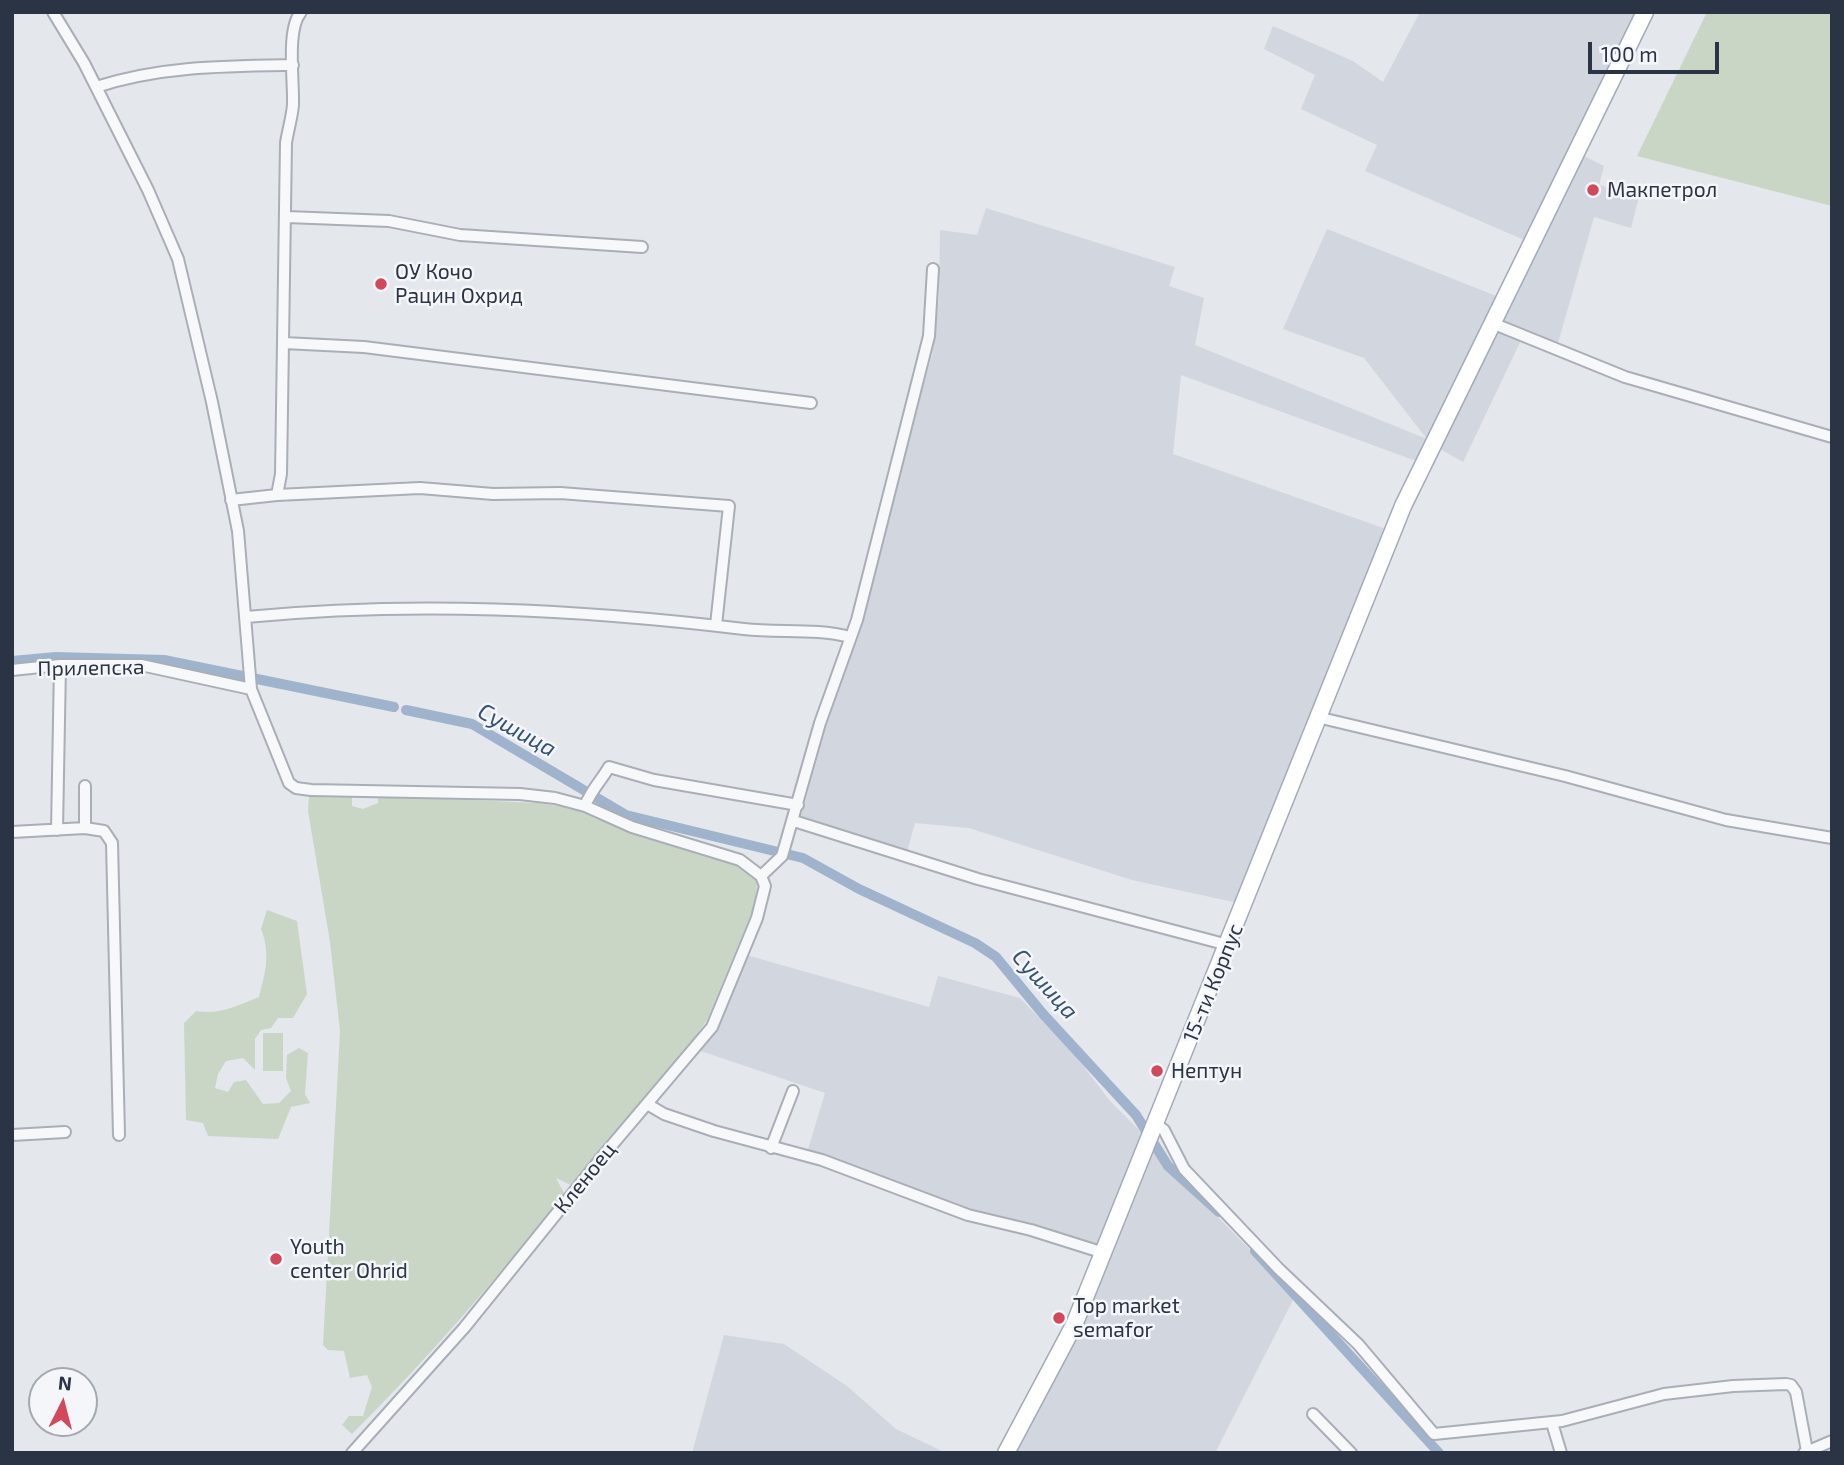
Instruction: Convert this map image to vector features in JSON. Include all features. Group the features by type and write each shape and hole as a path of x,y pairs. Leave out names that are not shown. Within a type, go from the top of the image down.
{"main road":[{"name":"15-ти Корпус","path":"1006,1453 1074,1325 1403,506 1645,12"}],"street":[{"path":"53,12 96,86 148,190 177,259 231,500 246,617 251,689 284,773 296,788 589,796 632,827 740,860 761,876 782,856 820,723 850,637 929,336 933,269"},
{"path":"276,495 281,464 287,217 286,143 292,111 293,30 295,19 301,12"},
{"path":"96,86 148,72 195,66 293,65"},
{"path":"287,217 389,221 460,235 642,247"},
{"path":"1492,323 1625,377 1832,437"},
{"path":"284,344 364,347 811,403"},
{"path":"231,500 276,495 419,488 493,494 560,493 729,506 716,625"},
{"path":"246,617 340,608 567,610 850,637"},
{"path":"57,830 60,665"},
{"name":"Прилепска","path":"12,670 60,665 149,666 251,689"},
{"path":"1317,717 1565,776 1726,820 1832,838"},
{"path":"589,796 609,767 654,780 798,805"},
{"path":"85,786 85,828"},
{"path":"794,821 967,876 1228,945"},
{"path":"12,832 85,828 104,831 112,843 119,1135"},
{"name":"Кленоец","path":"355,1448 464,1328 695,1049 718,1016 764,900 765,886 761,876"},
{"path":"771,1148 793,1091"},
{"path":"647,1104 664,1114 771,1148 822,1160 968,1216 1031,1230 1104,1253"},
{"path":"1155,1127 1164,1130 1184,1169 1278,1268 1358,1344 1430,1432 1443,1435 1552,1423 1664,1394 1733,1385 1786,1384 1796,1392 1805,1452 1832,1441"},
{"path":"12,1135 65,1132"},
{"path":"1313,1414 1351,1453"},
{"path":"1552,1423 1561,1453"}],"shaded area":[{"path":"1420,12 1645,12 1576,152 1604,166 1599,185 1639,197 1631,228 1594,217 1556,350 1523,336 1463,462 1433,445 1419,462 1181,375 1173,454 1386,529 1238,903 1132,880 969,828 915,823 907,852 801,816 932,355 939,298 940,230 977,235 986,208 1175,267 1169,286 1204,298 1195,345 1427,439 1364,358 1283,329 1327,229 1504,299 1531,243 1365,171 1377,145 1301,109 1315,75 1264,49 1273,26 1353,61 1383,82"},
{"path":"743,954 929,1007 938,976 1020,998 1075,1055 1110,1101 1149,1140 1168,1166 1295,1296 1215,1453 1006,1453 1104,1253 1007,1227 806,1156 825,1093 695,1049 712,1027"},
{"path":"724,1335 784,1344 847,1386 896,1429 946,1453 692,1453"}],"green space":[{"path":"1707,12 1832,12 1832,206 1637,156"},
{"path":"309,795 352,795 352,806 363,809 378,803 378,796 538,803 572,808 596,819 726,860 749,870 757,883 756,902 707,1020 686,1050 573,1186 556,1178 564,1193 435,1347 352,1434 342,1425 349,1416 363,1416 372,1387 367,1375 350,1378 344,1351 328,1350 323,1345 340,1031 330,942 308,811"},
{"path":"267,910 297,921 307,994 293,1018 278,1018 271,1028 261,1030 255,1039 255,1070 243,1058 226,1061 218,1074 215,1088 228,1092 234,1082 246,1080 263,1104 279,1103 291,1091 286,1078 287,1055 299,1048 308,1053 305,1094 310,1103 291,1107 278,1139 208,1136 203,1123 186,1120 184,1023 196,1011 220,1011 259,997 266,955 261,929"},
{"path":"263,1033 283,1033 283,1071 263,1071"}],"waterway":[{"name":"Сушица","path":"12,661 56,657 164,660 394,707"},
{"name":"Сушица","path":"406,710 472,724 626,815 803,858 859,889 975,943 996,957 1043,1014 1136,1115 1168,1166 1219,1212"},
{"name":"Сушица","path":"1255,1251 1439,1453"}],"place":[{"name":"Макпетрол","path":"1593,190"},
{"name":"ОУ Кочо Рацин Охрид","path":"381,284"},
{"name":"Нептун","path":"1157,1071"},
{"name":"Youth center Ohrid","path":"276,1259"},
{"name":"Top market semafor","path":"1059,1318"}]}
